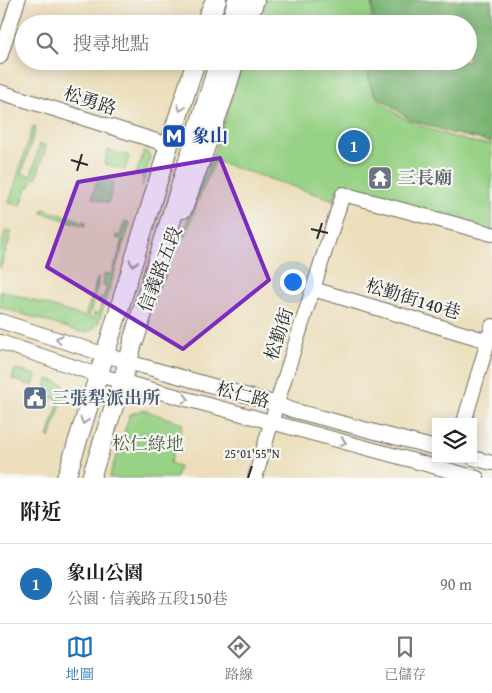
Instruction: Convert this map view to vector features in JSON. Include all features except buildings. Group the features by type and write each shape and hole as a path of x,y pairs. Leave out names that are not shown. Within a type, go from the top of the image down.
{"highway":[{"path":"234,15 238,0"},
{"path":"134,339 217,70"}],"main road":[{"path":"250,15 255,0"},
{"name":"信義路五段","path":"66,478 193,70"},
{"name":"信義路五段","path":"92,478 134,339 202,158 232,70"}],"street":[{"path":"0,57 18,0"},
{"name":"松勇路","path":"0,92 169,145"},
{"name":"松勤街","path":"255,478 342,194 492,234"},
{"name":"松勤街140巷","path":"313,289 488,341"},
{"name":"松仁路","path":"0,321 105,355 277,404 292,410 432,447"},
{"path":"465,418 492,326"},
{"name":"松仁路","path":"0,342 98,375 477,478"},
{"path":"477,459 492,464"}],"highlighted area":[{"path":"220,158 269,280 183,349 47,267 78,182"}],"green space":[{"path":"262,0 371,0 372,12 372,15 258,15"},
{"path":"372,0 492,0 492,142 455,134 410,120 376,95 369,81 370,70 477,70 477,15 373,15"},
{"path":"240,70 368,70 368,79 374,93 388,107 409,121 449,136 492,144 492,231 337,190 334,200 215,161 185,237 182,236 194,200 216,147"},
{"path":"33,126 36,127 22,173 31,176 40,144 46,146 36,179 33,178 30,187 27,187 21,206 9,203"},
{"path":"108,150 129,156 125,170 104,164"},
{"path":"144,150 149,154 150,158 142,186 143,179 141,174 135,174"},
{"path":"98,177 114,182 108,203 92,198"},
{"path":"43,209 86,222 85,226 42,213"},
{"path":"125,221 130,223 99,321 92,330 80,332 0,307 0,290 85,317 98,277 89,317 93,319 94,313 98,314 102,302 98,301 99,297 103,298 107,286 103,285 105,273 112,275 123,240 116,238 116,235 120,236"},
{"path":"6,230 12,232 0,269 0,250"},
{"path":"15,369 36,375 33,386 12,379"},
{"path":"48,379 64,384 61,394 45,389"},
{"path":"44,392 63,398 50,438 48,437 59,400 43,395"},
{"name":"松仁綠地","path":"144,410 183,424 170,463 179,466 176,478 109,478 130,414"}],"place":[{"name":"象山","path":"174,136"},
{"name":"象山公園","path":"354,146"},
{"name":"三長廟","path":"380,178"},
{"name":"三張犁派出所","path":"35,398"}]}
